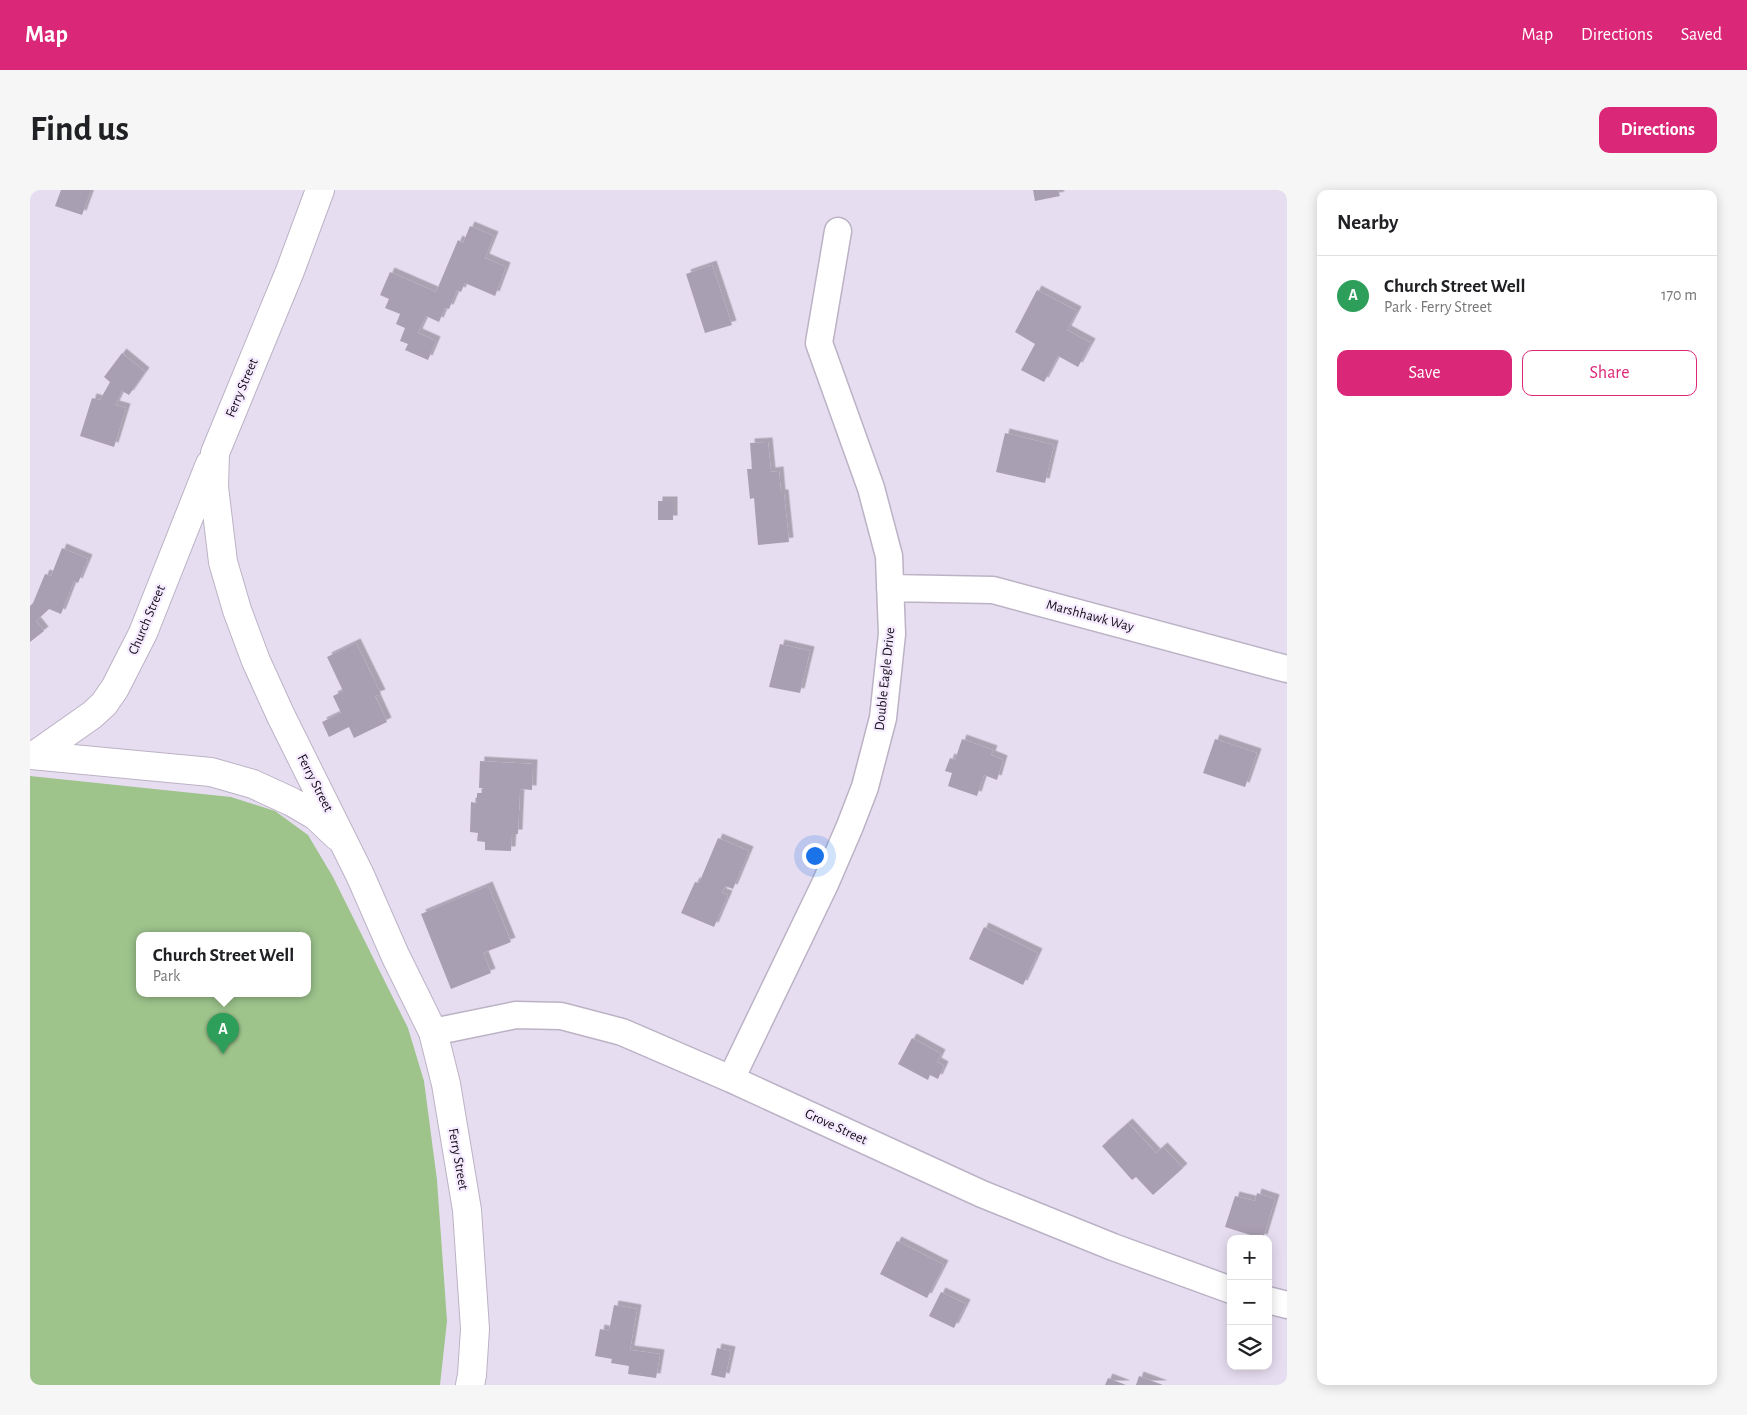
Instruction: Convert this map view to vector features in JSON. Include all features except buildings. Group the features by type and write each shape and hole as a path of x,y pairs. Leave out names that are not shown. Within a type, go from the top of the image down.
{"main road":[{"name":"Ferry Street","path":"320,190 290,271 215,453 214,486 223,562 236,610 256,661 281,716 345,843 395,955 433,1032 446,1084 467,1210 475,1329 470,1385"},
{"name":"Church Street","path":"33,755 92,715 104,704 116,688 143,633 215,453"},
{"name":"Church Street","path":"33,755 210,772 253,784 292,802 316,816 345,843"}],"street":[{"name":"Double Eagle Drive","path":"732,1079 831,869 865,787 883,718 892,634 889,556 871,488 819,343 838,231"},
{"name":"Marshhawk Way","path":"890,588 994,590 1287,669"},
{"name":"Grove Street","path":"433,1032 516,1016 561,1016 622,1032 732,1079 982,1194 1113,1247 1227,1289"},
{"path":"1272,1301 1287,1305"}],"green space":[{"path":"30,776 231,797 275,811 308,835 333,877 408,1028 424,1081 437,1180 447,1321 440,1385 30,1385"}],"place":[{"name":"Church Street Well","path":"223,1054"}]}
